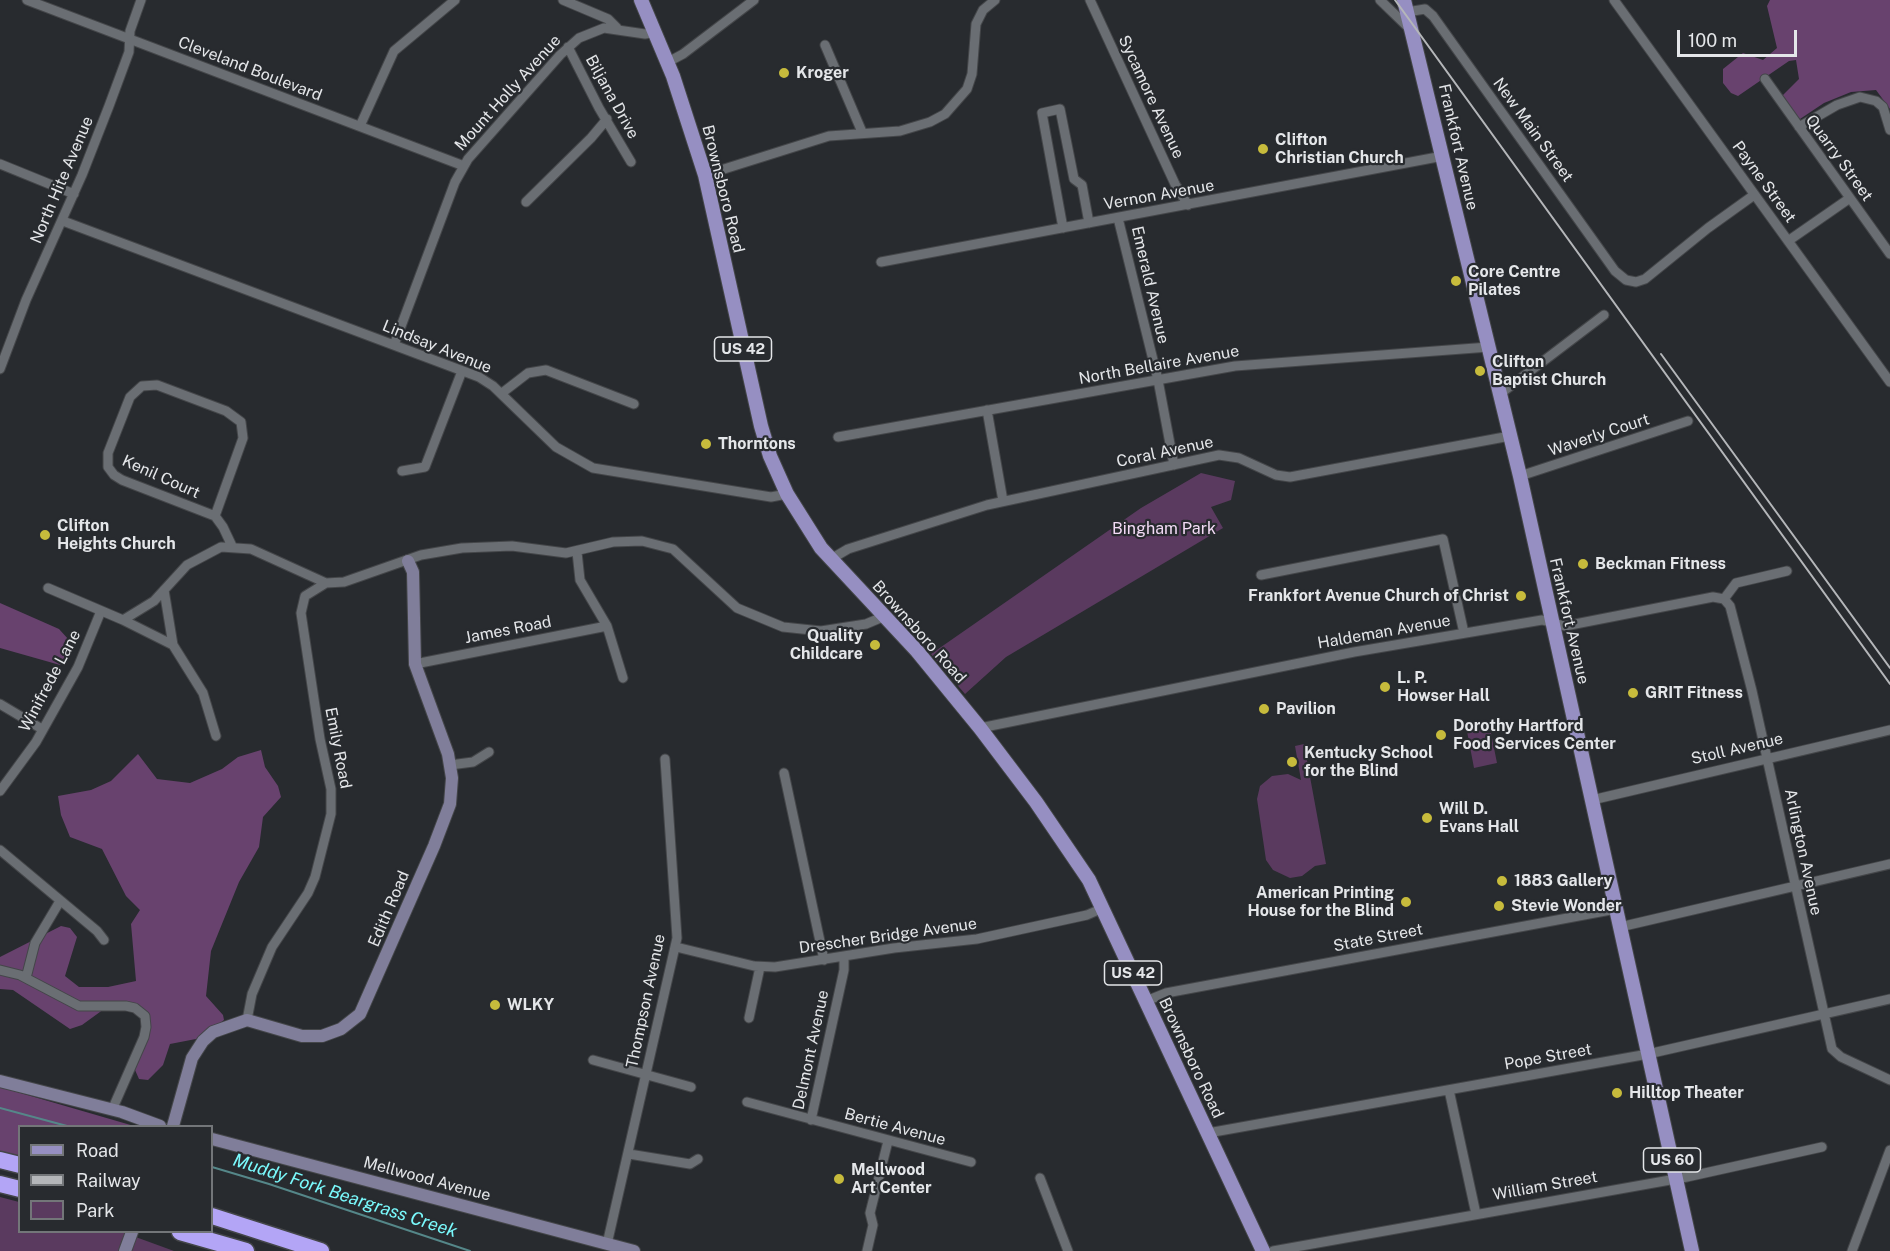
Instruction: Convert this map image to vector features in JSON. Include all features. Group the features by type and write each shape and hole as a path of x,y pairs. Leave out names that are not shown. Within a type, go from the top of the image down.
{"highway":[{"path":"0,1160 18,1164"},
{"path":"0,1184 18,1188"},
{"path":"213,1216 321,1251"},
{"path":"183,1233 246,1251"}],"main road":[{"name":"Brownsboro Road","path":"641,0 668,62 705,175 761,426 770,456 787,494 811,535 885,616 980,728 1089,880 1263,1251"},
{"name":"Frankfort Avenue","path":"1406,6 1520,476 1692,1251"}],"street":[{"name":"Cleveland Boulevard","path":"27,0 464,166"},
{"name":"North Hite Avenue","path":"0,369 30,292 63,221 110,106 129,52 130,31 141,0"},
{"path":"360,126 394,51 455,0"},
{"path":"563,0 608,19 617,28"},
{"path":"668,62 683,54 754,0"},
{"path":"705,175 807,142 862,132 916,127 938,118 956,105 967,89 972,74 976,24 983,10 994,0"},
{"name":"Sycamore Avenue","path":"1090,0 1175,184 1188,205"},
{"path":"1380,0 1413,32"},
{"name":"Payne Street","path":"1614,0 1890,382"},
{"name":"New Main Street","path":"1406,6 1425,9 1433,16 1615,271 1630,281 1640,281 1652,274 1708,228 1754,195"},
{"name":"Mount Holly Avenue","path":"394,345 464,166 568,47 589,33 617,28 645,34 656,32"},
{"path":"825,45 862,132"},
{"name":"Biljana Drive","path":"568,47 631,162"},
{"name":"Quarry Street","path":"1765,80 1890,254"},
{"path":"1799,128 1837,105 1860,97 1876,101 1884,107 1890,130"},
{"path":"1063,228 1042,113 1060,109 1074,178 1082,185 1089,223"},
{"path":"526,202 591,138 607,119"},
{"name":"Vernon Avenue","path":"880,262 1443,156"},
{"path":"0,164 74,194"},
{"path":"1788,241 1850,198"},
{"name":"Emerald Avenue","path":"1118,218 1158,380 1174,465"},
{"name":"Lindsay Avenue","path":"63,221 486,381 556,447 593,468 771,497 787,494"},
{"path":"1500,393 1604,315"},
{"name":"North Bellaire Avenue","path":"838,437 1272,362 1489,346"},
{"path":"402,471 425,467 462,370"},
{"path":"501,393 528,373 546,370 633,404"},
{"name":"Kenil Court","path":"215,516 243,438 241,422 226,411 157,385 142,386 130,397 108,453 108,467 122,480 215,516 223,526 232,546"},
{"path":"987,411 1003,501"},
{"name":"Waverly Court","path":"1520,476 1688,421"},
{"name":"Coral Avenue","path":"831,559 848,549 1003,501 1226,455 1239,458 1279,479 1510,436"},
{"path":"1261,575 1443,539 1464,633"},
{"path":"123,620 145,608 199,556 221,547 251,549 326,584 344,582 431,553 487,546 577,552 628,540 663,545 678,553 737,608 783,627 821,631 866,624 885,616"},
{"path":"577,552 580,580 607,626 623,678"},
{"name":"Edith Road","path":"247,1020 302,1036 322,1036 341,1029 360,1014 367,1003 448,810 452,778 450,765 415,664 413,572 408,561"},
{"path":"1724,599 1736,583 1787,571"},
{"name":"Emily Road","path":"247,1020 250,1001 272,947 308,893 315,877 331,814 331,789 315,708 301,613 305,596 326,584"},
{"path":"48,588 174,645"},
{"path":"164,590 174,645 202,693 216,736"},
{"name":"Haldeman Avenue","path":"980,728 1075,707 1464,633 1542,620 1565,626 1713,597 1724,599"},
{"name":"Arlington Avenue","path":"1724,599 1730,606 1767,758 1823,1014 1835,1053 1890,1080"},
{"name":"Winifrede Lane","path":"0,791 20,765 78,667 101,611"},
{"name":"James Road","path":"415,664 607,626"},
{"path":"0,704 42,729"},
{"name":"Stoll Avenue","path":"1592,800 1890,730"},
{"path":"450,765 473,762 489,752"},
{"name":"Thompson Avenue","path":"607,1244 676,947 665,759"},
{"path":"784,774 824,960"},
{"path":"0,850 97,931 104,940"},
{"path":"1620,927 1890,864"},
{"path":"26,978 35,943 60,902"},
{"name":"Drescher Bridge Avenue","path":"676,947 760,967 988,937 1087,915 1103,908"},
{"name":"State Street","path":"1146,1001 1166,993 1616,909"},
{"name":"Delmont Avenue","path":"747,1102 811,1120 844,970 844,956"},
{"path":"749,1018 760,967"},
{"path":"0,970 26,978 79,1006 126,1005 135,1008 145,1016 147,1027 144,1037 112,1110"},
{"name":"Pope Street","path":"1208,1133 1648,1054 1890,999"},
{"path":"173,1125 192,1058 199,1046 213,1032 247,1020"},
{"path":"593,1060 691,1087"},
{"path":"0,1081 112,1110 157,1125"},
{"path":"1449,1090 1476,1214"},
{"name":"Bertie Avenue","path":"811,1120 971,1162"},
{"name":"Mellwood Avenue","path":"213,1139 634,1251"},
{"path":"867,1251 873,1225 870,1213 888,1141"},
{"name":"William Street","path":"1273,1251 1676,1178 1822,1147"},
{"path":"1852,1251 1890,1150"},
{"path":"629,1154 683,1164 690,1164 698,1159"},
{"path":"1040,1178 1068,1251"},
{"path":"125,1251 132,1233"}],"green space":[{"name":"Bingham Park","path":"1201,473 1235,481 1231,500 1211,507 1223,528 1006,657 965,694 931,654 1141,508"},
{"path":"1481,723 1486,733 1491,733 1497,763 1474,768 1466,726"},
{"path":"1304,744 1326,864 1315,866 1302,876 1290,878 1273,870 1266,860 1257,799 1260,786 1272,776 1288,774 1301,780 1295,746"},
{"path":"0,1197 18,1202 18,1233 125,1233 174,1251 0,1251"}],"shaded area":[{"path":"1770,0 1890,0 1890,109 1876,90 1851,92 1824,103 1800,119 1792,112 1782,96 1799,79 1796,60 1789,61 1738,96 1731,93 1723,83 1723,69 1743,53 1763,60 1777,48 1767,6"},
{"path":"0,603 59,629 69,640 71,655 60,665 0,648"},
{"path":"261,750 265,767 278,786 281,797 263,817 259,847 239,882 211,951 206,996 223,1015 224,1020 201,1038 170,1044 163,1065 148,1080 139,1079 135,1070 149,1036 148,1021 141,1009 111,1004 82,1025 70,1029 13,990 0,989 0,957 61,926 70,928 77,937 65,976 79,987 108,987 136,981 131,924 140,910 126,896 102,849 70,837 61,815 58,796 91,790 111,781 138,754 157,779 190,783 222,769 238,757"},
{"path":"0,1087 131,1125 18,1125 18,1158 0,1153"}],"waterway":[{"name":"Muddy Fork Beargrass Creek","path":"0,1108 63,1125"},
{"name":"Muddy Fork Beargrass Creek","path":"213,1167 470,1251"}],"railway":[{"path":"1395,0 1890,684"},
{"path":"1661,354 1890,668"}],"place":[{"name":"Kroger","path":"784,73"},
{"name":"Clifton Christian Church","path":"1263,149"},
{"name":"Core Centre Pilates","path":"1456,281"},
{"name":"Clifton Baptist Church","path":"1480,371"},
{"name":"Thorntons","path":"706,444"},
{"name":"Clifton Heights Church","path":"45,535"},
{"name":"Beckman Fitness","path":"1583,564"},
{"name":"Frankfort Avenue Church of Christ","path":"1521,596"},
{"name":"Quality Childcare","path":"875,645"},
{"name":"L. P. Howser Hall","path":"1385,687"},
{"name":"GRIT Fitness","path":"1633,693"},
{"name":"Pavilion","path":"1264,709"},
{"name":"Dorothy Hartford Food Services Center","path":"1441,735"},
{"name":"Kentucky School for the Blind","path":"1292,762"},
{"name":"Will D. Evans Hall","path":"1427,818"},
{"name":"1883 Gallery","path":"1502,881"},
{"name":"American Printing House for the Blind","path":"1406,902"},
{"name":"Stevie Wonder","path":"1499,906"},
{"name":"WLKY","path":"495,1005"},
{"name":"Hilltop Theater","path":"1617,1093"},
{"name":"Mellwood Art Center","path":"839,1179"}]}
